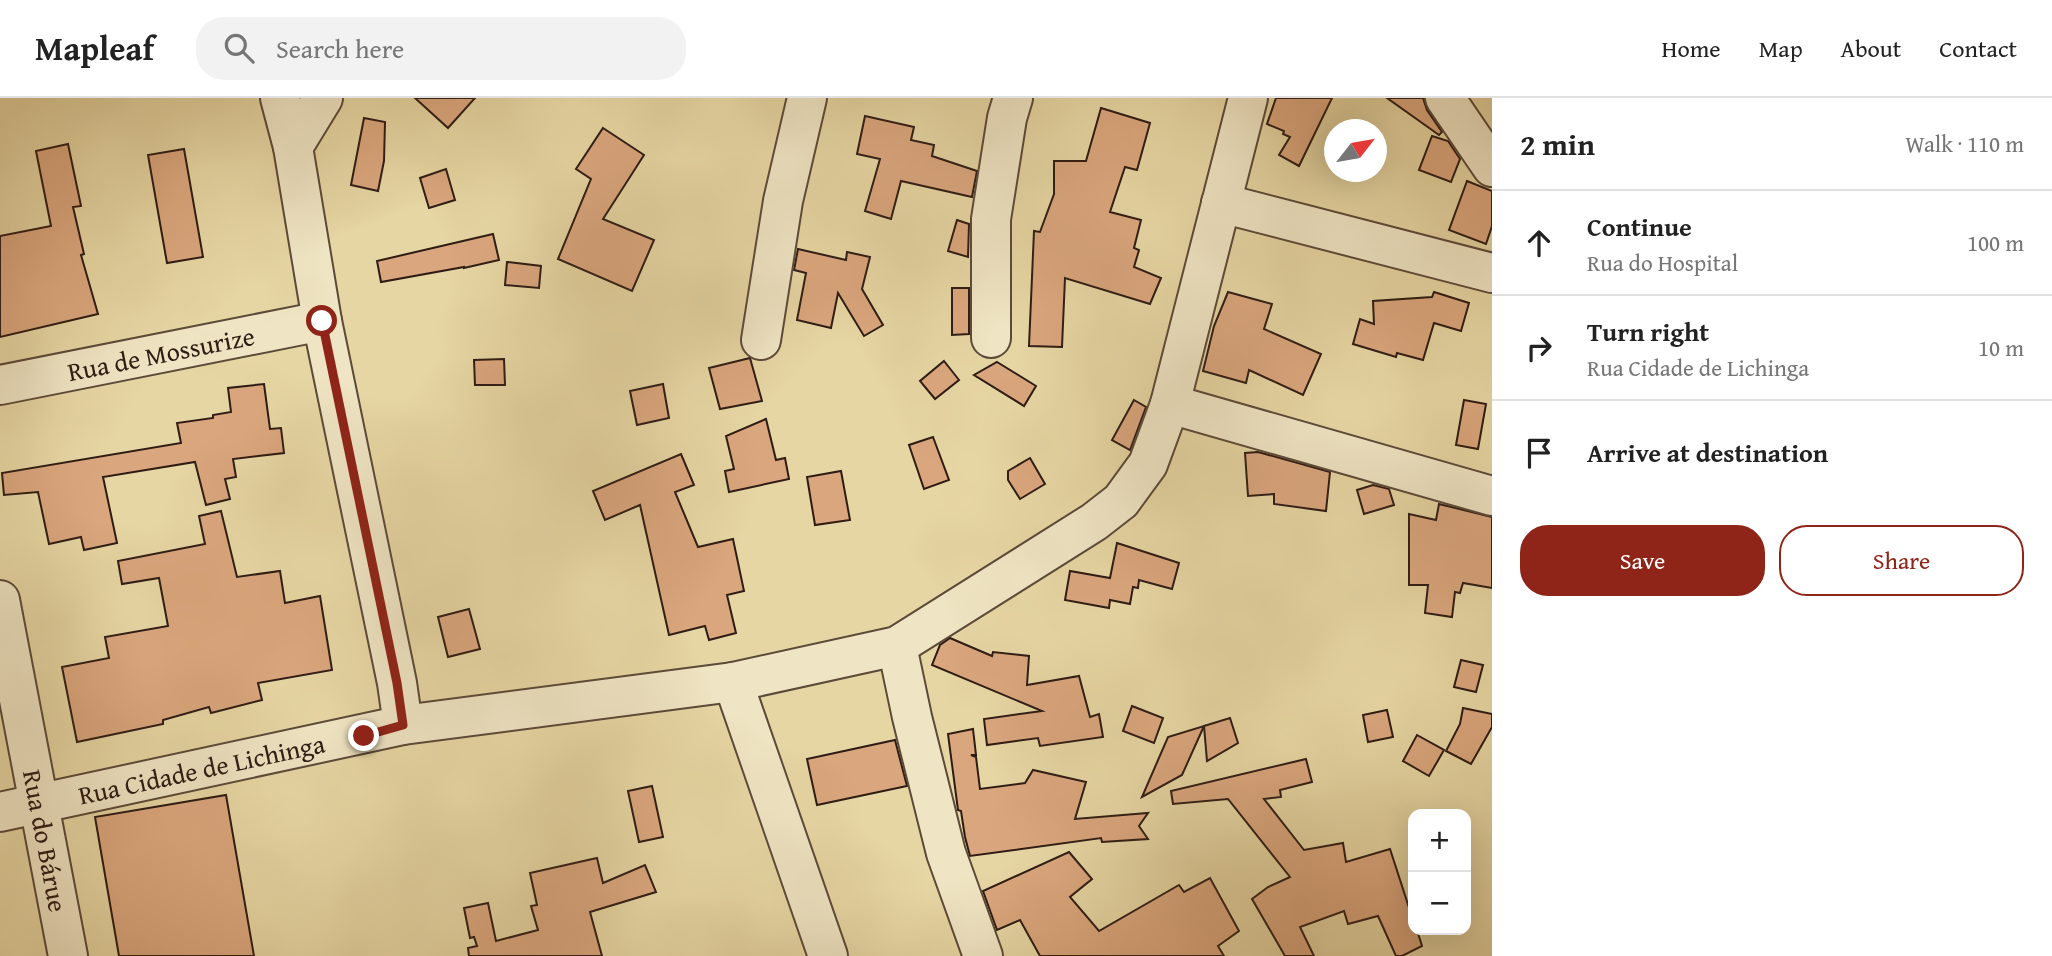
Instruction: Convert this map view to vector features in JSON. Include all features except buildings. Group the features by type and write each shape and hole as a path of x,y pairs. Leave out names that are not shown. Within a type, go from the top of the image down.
{"street":[{"path":"280,98 293,147 322,321 397,683 403,725"},
{"path":"293,147 323,98"},
{"path":"761,340 783,201 807,98"},
{"path":"991,338 991,219 1007,118 1013,98"},
{"name":"Rua Cidade de Lichinga","path":"0,812 364,736 403,725 733,682 897,646 1094,522 1121,501 1148,464 1170,404 1248,98"},
{"path":"1445,98 1492,167"},
{"path":"1221,203 1492,273"},
{"name":"Rua de Mossurize","path":"0,385 322,321"},
{"path":"1170,404 1492,496"},
{"name":"Rua do Bárue","path":"0,600 68,956"},
{"path":"897,646 946,853 983,956"},
{"path":"733,682 828,956"}],"route":[{"path":"322,321 397,683 403,725 364,736"}]}
